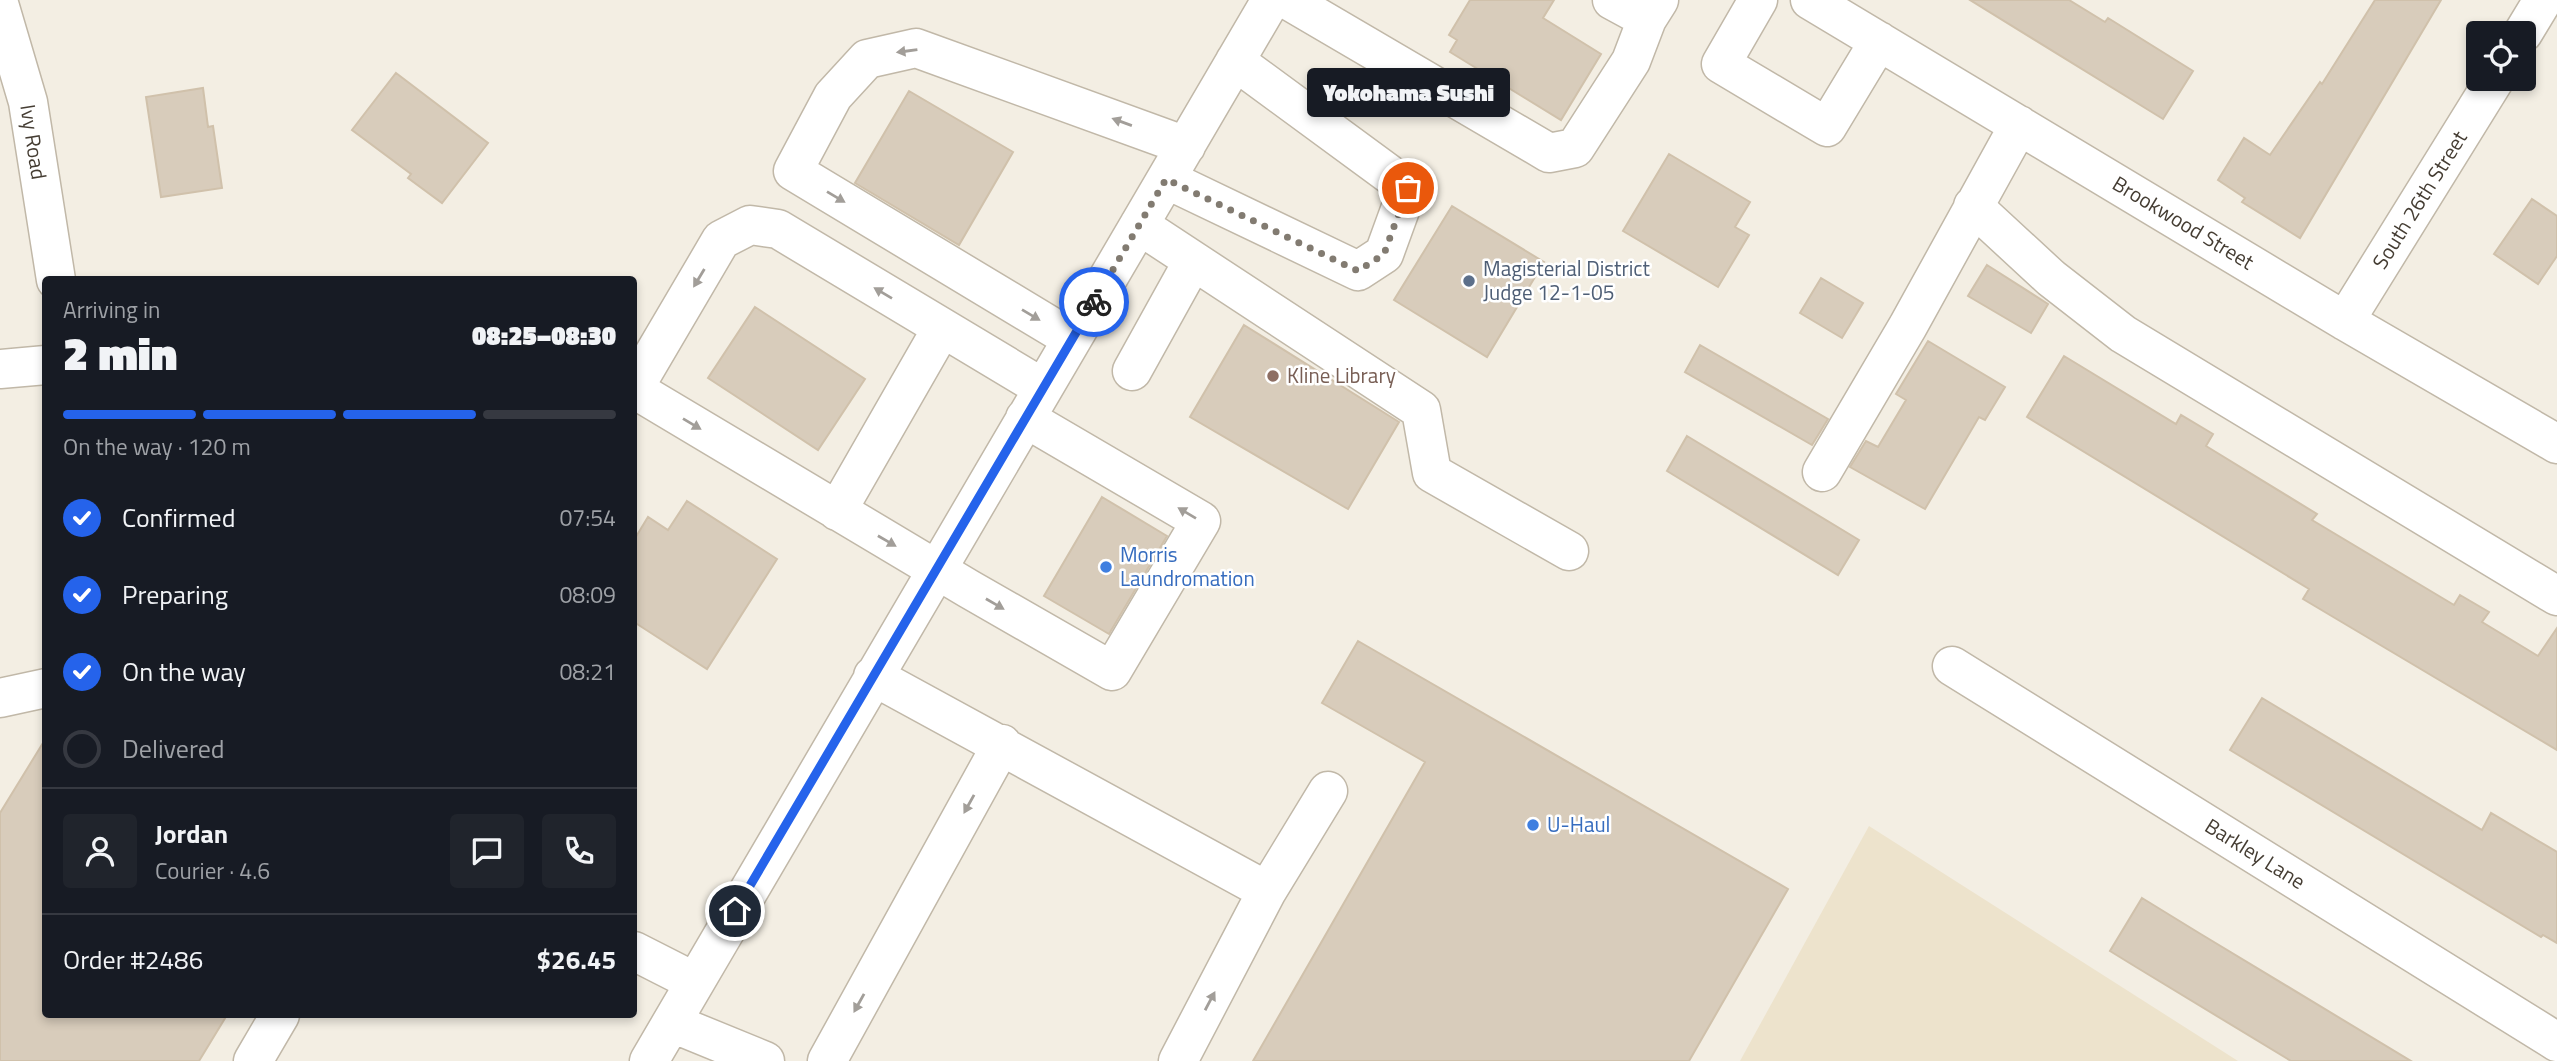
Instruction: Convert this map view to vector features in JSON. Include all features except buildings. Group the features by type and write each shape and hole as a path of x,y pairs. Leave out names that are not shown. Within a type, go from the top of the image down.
{"street":[{"path":"649,1061 693,981 1271,0"},
{"path":"1288,0 1549,153 1575,148 1632,61 1653,9 1612,0"},
{"path":"1758,0 1721,64 1827,127 1879,41"},
{"name":"Brookwood Street","path":"1810,0 2345,321 2557,444"},
{"path":"2530,21 2543,0"},
{"name":"Ivy Road","path":"0,7 28,102 55,276"},
{"path":"1072,339 793,171 833,96 867,59 916,48 1186,146"},
{"path":"1166,179 1358,271 1384,254 1408,188 1236,61"},
{"name":"South 26th Street","path":"2345,321 2488,91"},
{"path":"1822,472 1908,326 2019,125"},
{"path":"1973,206 2051,278 2123,334 2557,596"},
{"path":"637,383 721,240 750,225 778,229 942,328 1034,403 1201,521 1112,671 837,512 637,390"},
{"path":"1139,225 1421,410 1432,473 1569,551"},
{"path":"1132,371 1193,261"},
{"path":"837,512 942,328"},
{"path":"0,369 42,365"},
{"name":"Barkley Lane","path":"1952,666 2557,1042"},
{"path":"873,676 1002,744 1267,891"},
{"path":"0,698 42,689"},
{"path":"827,1061 1002,744"},
{"path":"1178,1061 1267,891 1328,792"},
{"path":"637,953 693,981"},
{"path":"253,1061 277,1018"},
{"path":"672,1023 765,1061"}],"shaded area":[{"path":"1869,826 2238,1061 1740,1061"}],"way so far":[{"path":"1094,302 1166,179 1358,271 1384,254 1408,188"}],"place":[{"name":"Yokohama Sushi","path":"1408,188"},
{"name":"Magisterial District Judge 12-1-05","path":"1469,281"},
{"name":"Kline Library","path":"1273,376"},
{"name":"Morris Laundromation","path":"1106,567"},
{"name":"U-Haul","path":"1533,825"}],"route":[{"path":"735,911 1094,302"}]}
